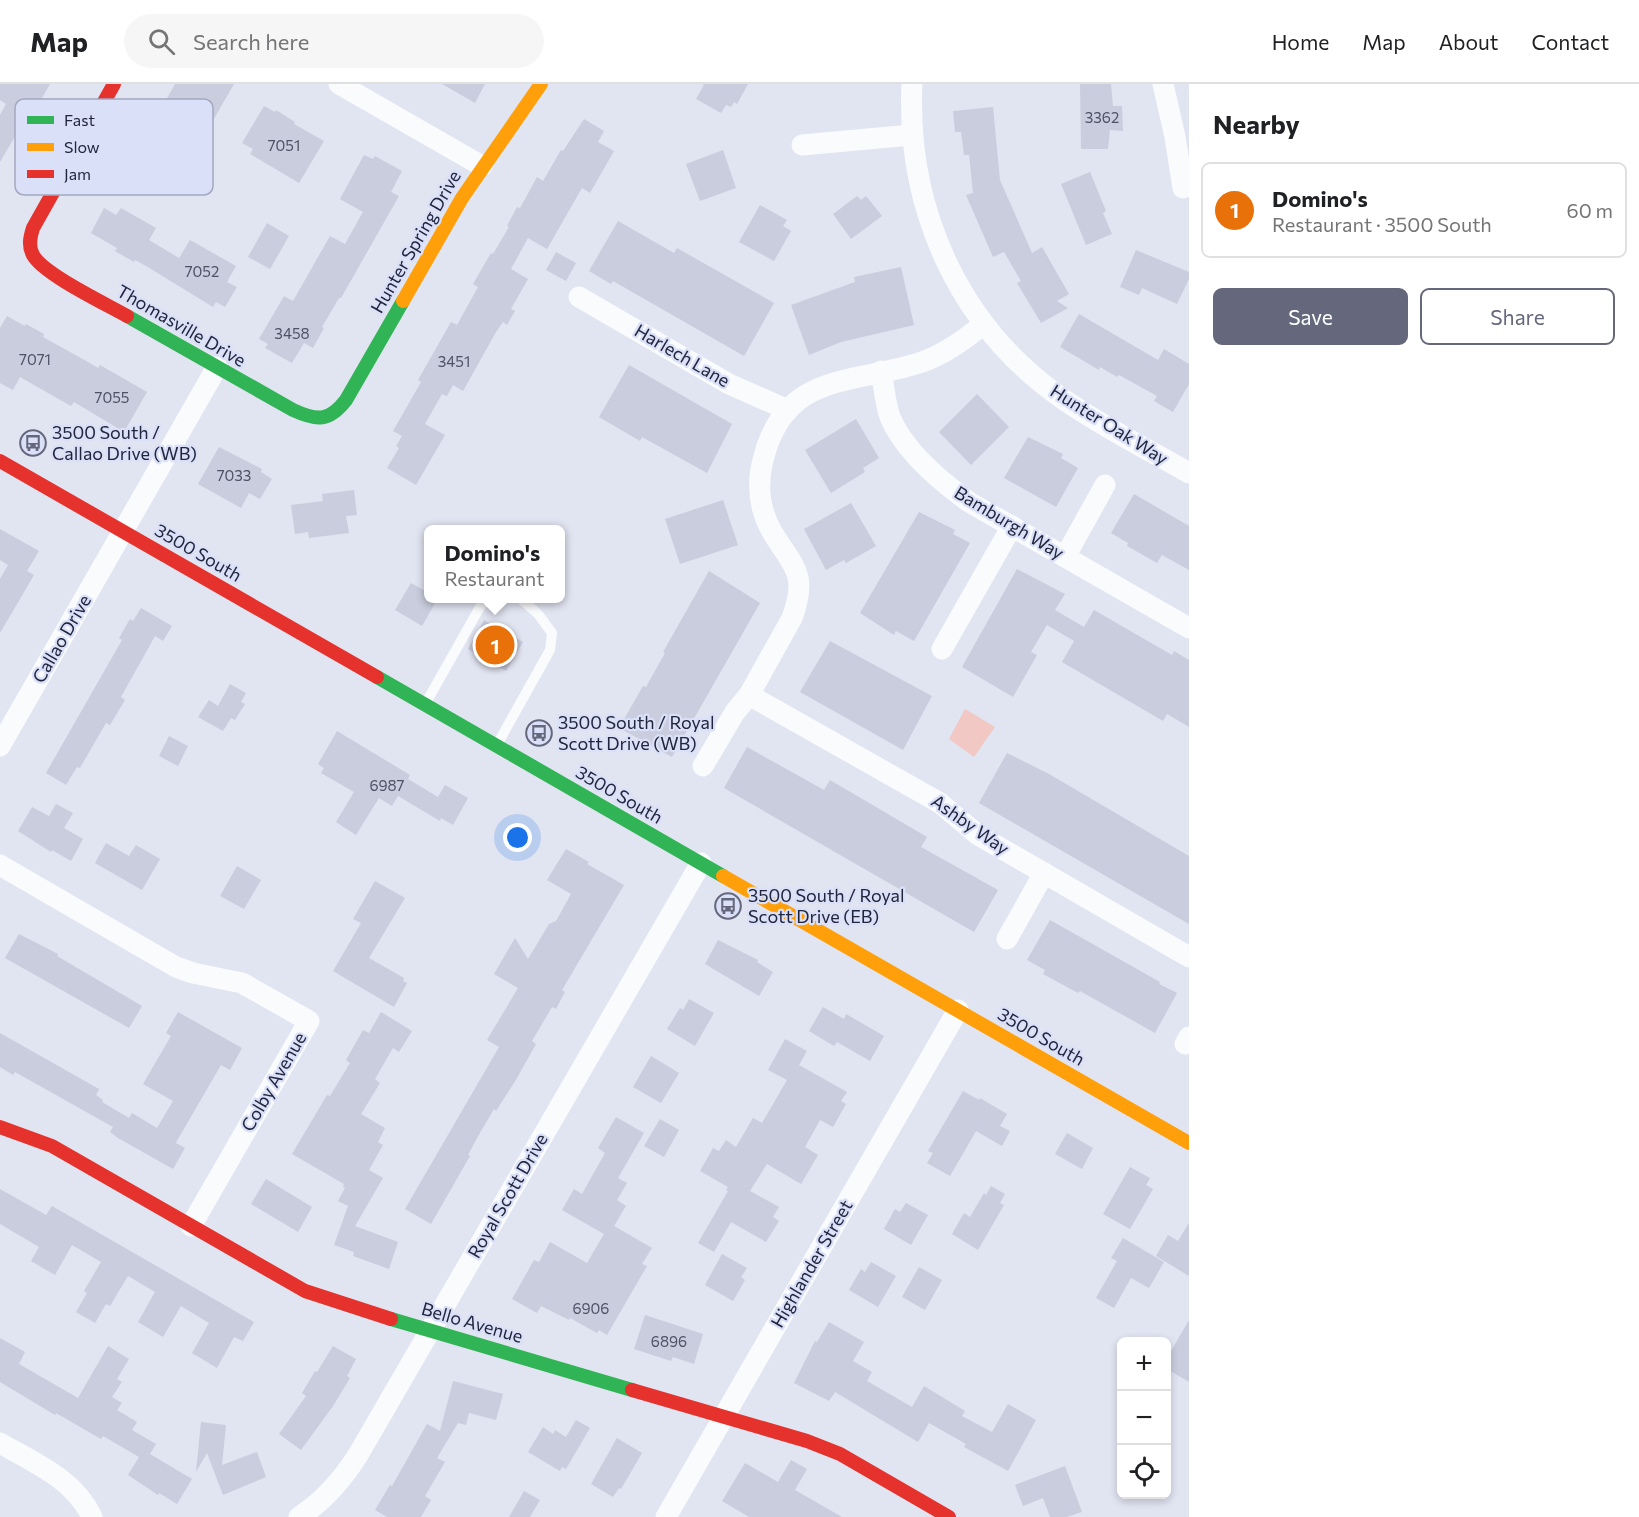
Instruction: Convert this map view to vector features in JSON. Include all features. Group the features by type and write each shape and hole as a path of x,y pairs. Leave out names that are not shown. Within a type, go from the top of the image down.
{"street":[{"name":"Thomasville Drive","path":"106,99 114,84"},
{"path":"339,84 482,166"},
{"name":"Hunter Spring Drive","path":"326,418 338,411 346,400 456,208 482,166 541,84"},
{"name":"Hunter Oak Way","path":"912,84 911,135 920,190 929,222 958,285 984,324 1018,362 1062,399 1189,473"},
{"path":"1163,84 1183,188"},
{"path":"802,144 911,135"},
{"name":"Thomasville Drive","path":"52,195 33,228 29,247 35,260 46,270 300,414 317,419 326,418"},
{"name":"Harlech Lane","path":"579,297 729,384 788,410"},
{"path":"703,766 735,711 749,695 792,618 798,595 794,564 764,515 759,487 764,457 780,420 798,401 822,386 844,379 910,366 937,356 984,324"},
{"name":"Callao Drive","path":"0,746 217,367"},
{"name":"Bamburgh Way","path":"881,371 890,415 912,451 944,483 969,502 1189,628"},
{"name":"3500 South","path":"0,461 1189,1143"},
{"path":"1065,557 1105,485"},
{"path":"942,649 1012,526"},
{"name":"Ashby Way","path":"749,695 940,803 971,831 1189,957"},
{"name":"Royal Scott Drive","path":"299,1517 321,1500 347,1472 701,863"},
{"name":"Colby Avenue","path":"0,865 176,967 193,973 242,983 309,1022 191,1226"},
{"path":"1007,939 1044,873"},
{"name":"Highlander Street","path":"666,1517 958,1010"},
{"name":"Bello Avenue","path":"0,1127 52,1146 305,1291 335,1302 786,1434 840,1454 949,1517"},
{"path":"0,1443 54,1474 73,1488 92,1517"}],"lane":[{"path":"425,705 484,603"},
{"path":"496,746 550,650 552,633 538,614 526,603"}],"shaded area":[{"path":"965,709 995,727 974,757 949,739"}],"building":[{"path":"0,84 50,84 41,99 15,99 15,136 0,162 0,115 6,104 0,100"},
{"path":"175,84 234,84 213,121 213,99 167,99"},
{"path":"442,84 485,84 475,103"},
{"path":"702,84 748,84 737,104 734,102 731,107 726,105 721,113 696,99 704,85"},
{"path":"1080,84 1111,84 1113,106 1122,106 1123,131 1110,130 1108,149 1081,149"},
{"path":"264,106 275,112 276,110 295,122 294,124 324,141 299,183 250,154 253,149 242,143"},
{"path":"993,107 1000,180 1032,253 1042,247 1069,294 1057,301 1068,308 1041,323 1017,283 1021,281 1004,252 993,257 966,195 973,193 969,155 964,155 961,132 955,132 953,111"},
{"path":"584,119 604,131 598,142 614,151 590,193 582,188 547,249 528,238 511,269 528,279 511,309 515,311 507,325 503,322 496,332 463,391 453,385 447,396 442,394 425,424 445,435 416,485 387,468 399,448 396,446 402,436 393,431 421,382 418,380 451,322 457,325 478,287 473,284 509,227 507,226 517,207 520,208 537,177 543,181 561,150 563,151"},
{"path":"723,150 736,188 700,201 686,164"},
{"path":"364,155 373,159 375,156 402,171 391,192 399,196 322,327 324,328 313,348 304,343 292,363 265,348 268,344 259,339 284,296 293,301 330,236 345,244 363,212 340,199"},
{"path":"1090,172 1106,211 1103,213 1112,234 1086,245 1061,184"},
{"path":"857,196 861,200 866,196 882,216 851,239 833,214"},
{"path":"760,205 787,220 783,226 791,231 774,261 739,242"},
{"path":"104,208 116,215 121,208 156,228 149,240 179,258 190,240 236,266 227,282 237,287 225,307 216,302 213,307 146,266 115,251 117,248 91,233"},
{"path":"618,221 674,253 677,248 774,303 744,356 613,281 611,284 589,271"},
{"path":"267,223 289,236 270,269 248,257"},
{"path":"1136,250 1189,272 1189,279 1177,304 1142,288 1139,295 1120,287"},
{"path":"556,252 576,263 566,281 546,270"},
{"path":"901,267 914,325 841,342 809,355 791,305 855,282 854,277"},
{"path":"1079,314 1158,360 1164,349 1189,364 1189,384 1173,412 1154,401 1157,396 1119,375 1117,377 1100,367 1099,370 1060,347"},
{"path":"7,316 44,334 43,337 98,368 100,365 147,392 124,432 74,402 71,406 20,377 13,390 0,383 0,328"},
{"path":"629,365 732,424 707,473 642,437 640,441 599,417"},
{"path":"977,394 1009,427 971,465 939,432"},
{"path":"856,419 879,458 863,468 865,472 831,493 805,450"},
{"path":"1028,437 1063,454 1061,458 1078,468 1056,507 1004,478"},
{"path":"219,447 262,469 261,472 272,479 260,499 249,493 241,508 198,484"},
{"path":"354,490 357,515 346,516 349,533 309,538 308,532 295,534 291,505 323,501 322,494"},
{"path":"1134,494 1189,526 1189,570 1162,555 1157,563 1127,546 1128,543 1111,533"},
{"path":"723,500 738,545 680,564 665,519"},
{"path":"851,503 876,546 846,563 844,560 826,570 804,529"},
{"path":"919,512 955,530 953,534 970,543 914,641 896,631 894,635 860,613"},
{"path":"0,529 39,551 27,571 34,575 0,633 0,579 8,565 0,560"},
{"path":"1017,569 1065,594 1055,610 1084,627 1094,610 1172,655 1174,651 1189,660 1189,727 1167,714 1163,721 1062,662 1074,641 1047,625 1031,652 1037,655 1013,697 962,667"},
{"path":"709,571 760,603 672,757 619,728 643,686 646,687"},
{"path":"411,583 424,590 424,603 435,603 422,626 395,610"},
{"path":"141,608 172,626 163,641 155,636 121,697 125,700 110,725 106,723 80,768 77,767 66,785 46,773 122,640 119,638 130,619 133,621"},
{"path":"484,620 523,642 506,671 468,649"},
{"path":"830,641 932,696 903,750 800,692"},
{"path":"230,684 246,693 241,702 245,704 235,720 231,718 223,731 198,717 209,700 218,706"},
{"path":"337,731 410,775 408,779 438,797 445,785 468,798 453,825 441,818 440,821 398,796 392,806 379,798 356,835 336,822 354,792 321,773 324,768 318,764"},
{"path":"169,736 188,746 178,766 159,756"},
{"path":"747,747 824,790 830,780 927,837 921,847 998,890 974,932 724,788"},
{"path":"1007,753 1049,774 1189,856 1189,924 979,803"},
{"path":"56,804 73,813 64,828 83,839 71,861 52,850 51,852 18,831 32,807 49,816"},
{"path":"106,843 129,856 136,845 160,859 142,890 95,863"},
{"path":"566,849 624,885 562,990 565,992 556,1009 552,1007 532,1041 536,1044 517,1078 496,1111 494,1109 477,1138 468,1155 470,1156 431,1224 405,1209 499,1047 487,1040 518,988 494,974 515,938 528,959 549,924 556,921 571,894 547,880"},
{"path":"237,866 261,880 244,909 220,896"},
{"path":"375,881 405,898 369,958 404,978 403,981 407,983 394,1007 333,971 361,923 353,919"},
{"path":"1050,920 1177,993 1155,1033 1080,991 1078,993 1043,974 1045,970 1027,960"},
{"path":"19,934 58,954 57,956 142,1006 129,1028 5,958"},
{"path":"718,940 758,960 757,962 773,972 759,996 705,964"},
{"path":"689,999 714,1013 695,1046 667,1029 680,1008 683,1010"},
{"path":"823,1007 844,1019 846,1014 884,1036 870,1061 837,1042 834,1046 809,1031"},
{"path":"178,1012 242,1048 230,1070 221,1065 178,1139 176,1143 185,1148 173,1169 118,1138 110,1132 113,1127 15,1072 13,1075 0,1067 0,1033 99,1089 96,1095 103,1100 102,1102 129,1118 132,1113 157,1128 173,1101 143,1084 171,1036 166,1033"},
{"path":"381,1012 412,1031 399,1052 393,1048 375,1079 380,1083 361,1114 385,1128 378,1142 383,1145 369,1170 383,1178 355,1226 398,1242 389,1269 353,1256 354,1252 334,1245 348,1206 338,1201 345,1188 344,1184 292,1154 327,1095 330,1096 350,1063 346,1060 363,1030 369,1033"},
{"path":"785,1039 807,1051 799,1065 847,1092 841,1101 846,1104 833,1127 820,1120 805,1147 818,1155 801,1184 767,1164 750,1191 779,1207 773,1217 779,1221 766,1242 731,1222 714,1252 698,1243 728,1191 726,1190 728,1187 700,1171 713,1148 719,1151 726,1140 736,1147 753,1118 762,1123 787,1080 768,1070"},
{"path":"651,1056 679,1073 661,1103 633,1087"},
{"path":"963,1091 1007,1114 1000,1126 1010,1131 1002,1146 976,1131 950,1176 927,1163 933,1153 928,1151"},
{"path":"616,1117 644,1133 618,1178 627,1183 617,1200 626,1206 614,1226 652,1248 642,1264 647,1266 607,1335 599,1330 597,1333 541,1306 537,1313 512,1299 534,1260 539,1262 550,1242 587,1263 604,1234 562,1210 574,1189 582,1194 605,1153 598,1148"},
{"path":"660,1119 679,1130 664,1157 644,1146"},
{"path":"1067,1133 1093,1148 1082,1169 1055,1154"},
{"path":"1130,1167 1150,1178 1146,1185 1153,1189 1130,1229 1103,1214"},
{"path":"266,1179 312,1207 298,1232 251,1204"},
{"path":"991,1186 1005,1194 1000,1203 1004,1205 978,1250 952,1234 964,1213 970,1217 984,1193 986,1195"},
{"path":"0,1189 46,1215 52,1206 254,1322 243,1341 234,1337 217,1368 192,1353 209,1323 181,1306 163,1337 138,1322 155,1292 128,1276 110,1306 106,1304 95,1323 76,1312 87,1293 84,1291 101,1262 72,1245 55,1275 31,1261 39,1247 0,1224"},
{"path":"906,1203 928,1215 911,1245 884,1229 895,1209 900,1212"},
{"path":"1189,1223 1189,1276 1156,1256 1168,1235 1178,1241"},
{"path":"1123,1238 1164,1262 1149,1288 1131,1278 1114,1308 1096,1298 1117,1261 1111,1258"},
{"path":"722,1254 747,1268 741,1277 745,1280 733,1301 705,1285"},
{"path":"871,1262 896,1276 878,1307 849,1290 861,1269 865,1272"},
{"path":"919,1267 942,1280 925,1310 902,1297"},
{"path":"645,1315 703,1334 694,1364 673,1357 671,1361 634,1349"},
{"path":"1189,1320 1189,1382 1171,1371 1171,1351"},
{"path":"829,1322 864,1342 853,1361 872,1372 867,1381 912,1407 924,1386 965,1411 962,1416 992,1432 1008,1404 1036,1420 1008,1471 964,1447 966,1444 929,1423 918,1442 835,1392 829,1401 794,1383 815,1341 817,1342"},
{"path":"0,1338 25,1352 19,1364 78,1398 108,1346 129,1359 117,1379 122,1382 112,1397 122,1403 117,1410 137,1422 132,1430 156,1444 150,1454 192,1479 177,1504 159,1493 158,1495 128,1475 139,1457 103,1436 101,1439 56,1413 55,1415 0,1382"},
{"path":"333,1346 356,1359 347,1376 350,1378 301,1450 279,1434 306,1396 302,1393"},
{"path":"453,1381 503,1394 496,1420 469,1413 466,1425 458,1423 437,1458 445,1462 425,1496 431,1500 421,1517 387,1517 375,1510 390,1485 392,1486 427,1424 440,1431"},
{"path":"576,1420 590,1428 566,1469 562,1467 560,1471 528,1452 543,1427 553,1434 555,1430 566,1437"},
{"path":"201,1422 226,1425 222,1465 257,1452 266,1477 223,1495 207,1453 196,1472"},
{"path":"617,1438 642,1453 621,1489 619,1488 613,1497 591,1484"},
{"path":"791,1460 807,1469 795,1490 842,1517 749,1517 722,1501 745,1463 778,1482"},
{"path":"1065,1466 1082,1512 1067,1517 1050,1517 1043,1498 1023,1506 1015,1485"},
{"path":"524,1491 540,1500 530,1517 509,1517"}],"traffic: fast":[{"path":"127,316 293,410 309,416 322,417 334,412 346,400 403,301"},
{"path":"377,677 723,876"},
{"path":"391,1319 632,1390"}],"traffic: slow":[{"path":"403,301 462,198 541,84"},
{"path":"723,876 1189,1143"}],"traffic: jam":[{"path":"106,99 114,84"},
{"path":"52,195 33,228 30,238 31,252 49,271 127,316"},
{"path":"0,461 377,677"},
{"path":"0,1127 52,1146 305,1291 391,1319"},
{"path":"632,1390 807,1441 840,1454 949,1517"}],"place":[{"name":"3500 South / Callao Drive (WB)","path":"33,443"},
{"name":"Domino's","path":"495,645"},
{"name":"3500 South / Royal Scott Drive (WB)","path":"539,733"},
{"name":"3500 South / Royal Scott Drive (EB)","path":"728,906"}]}
